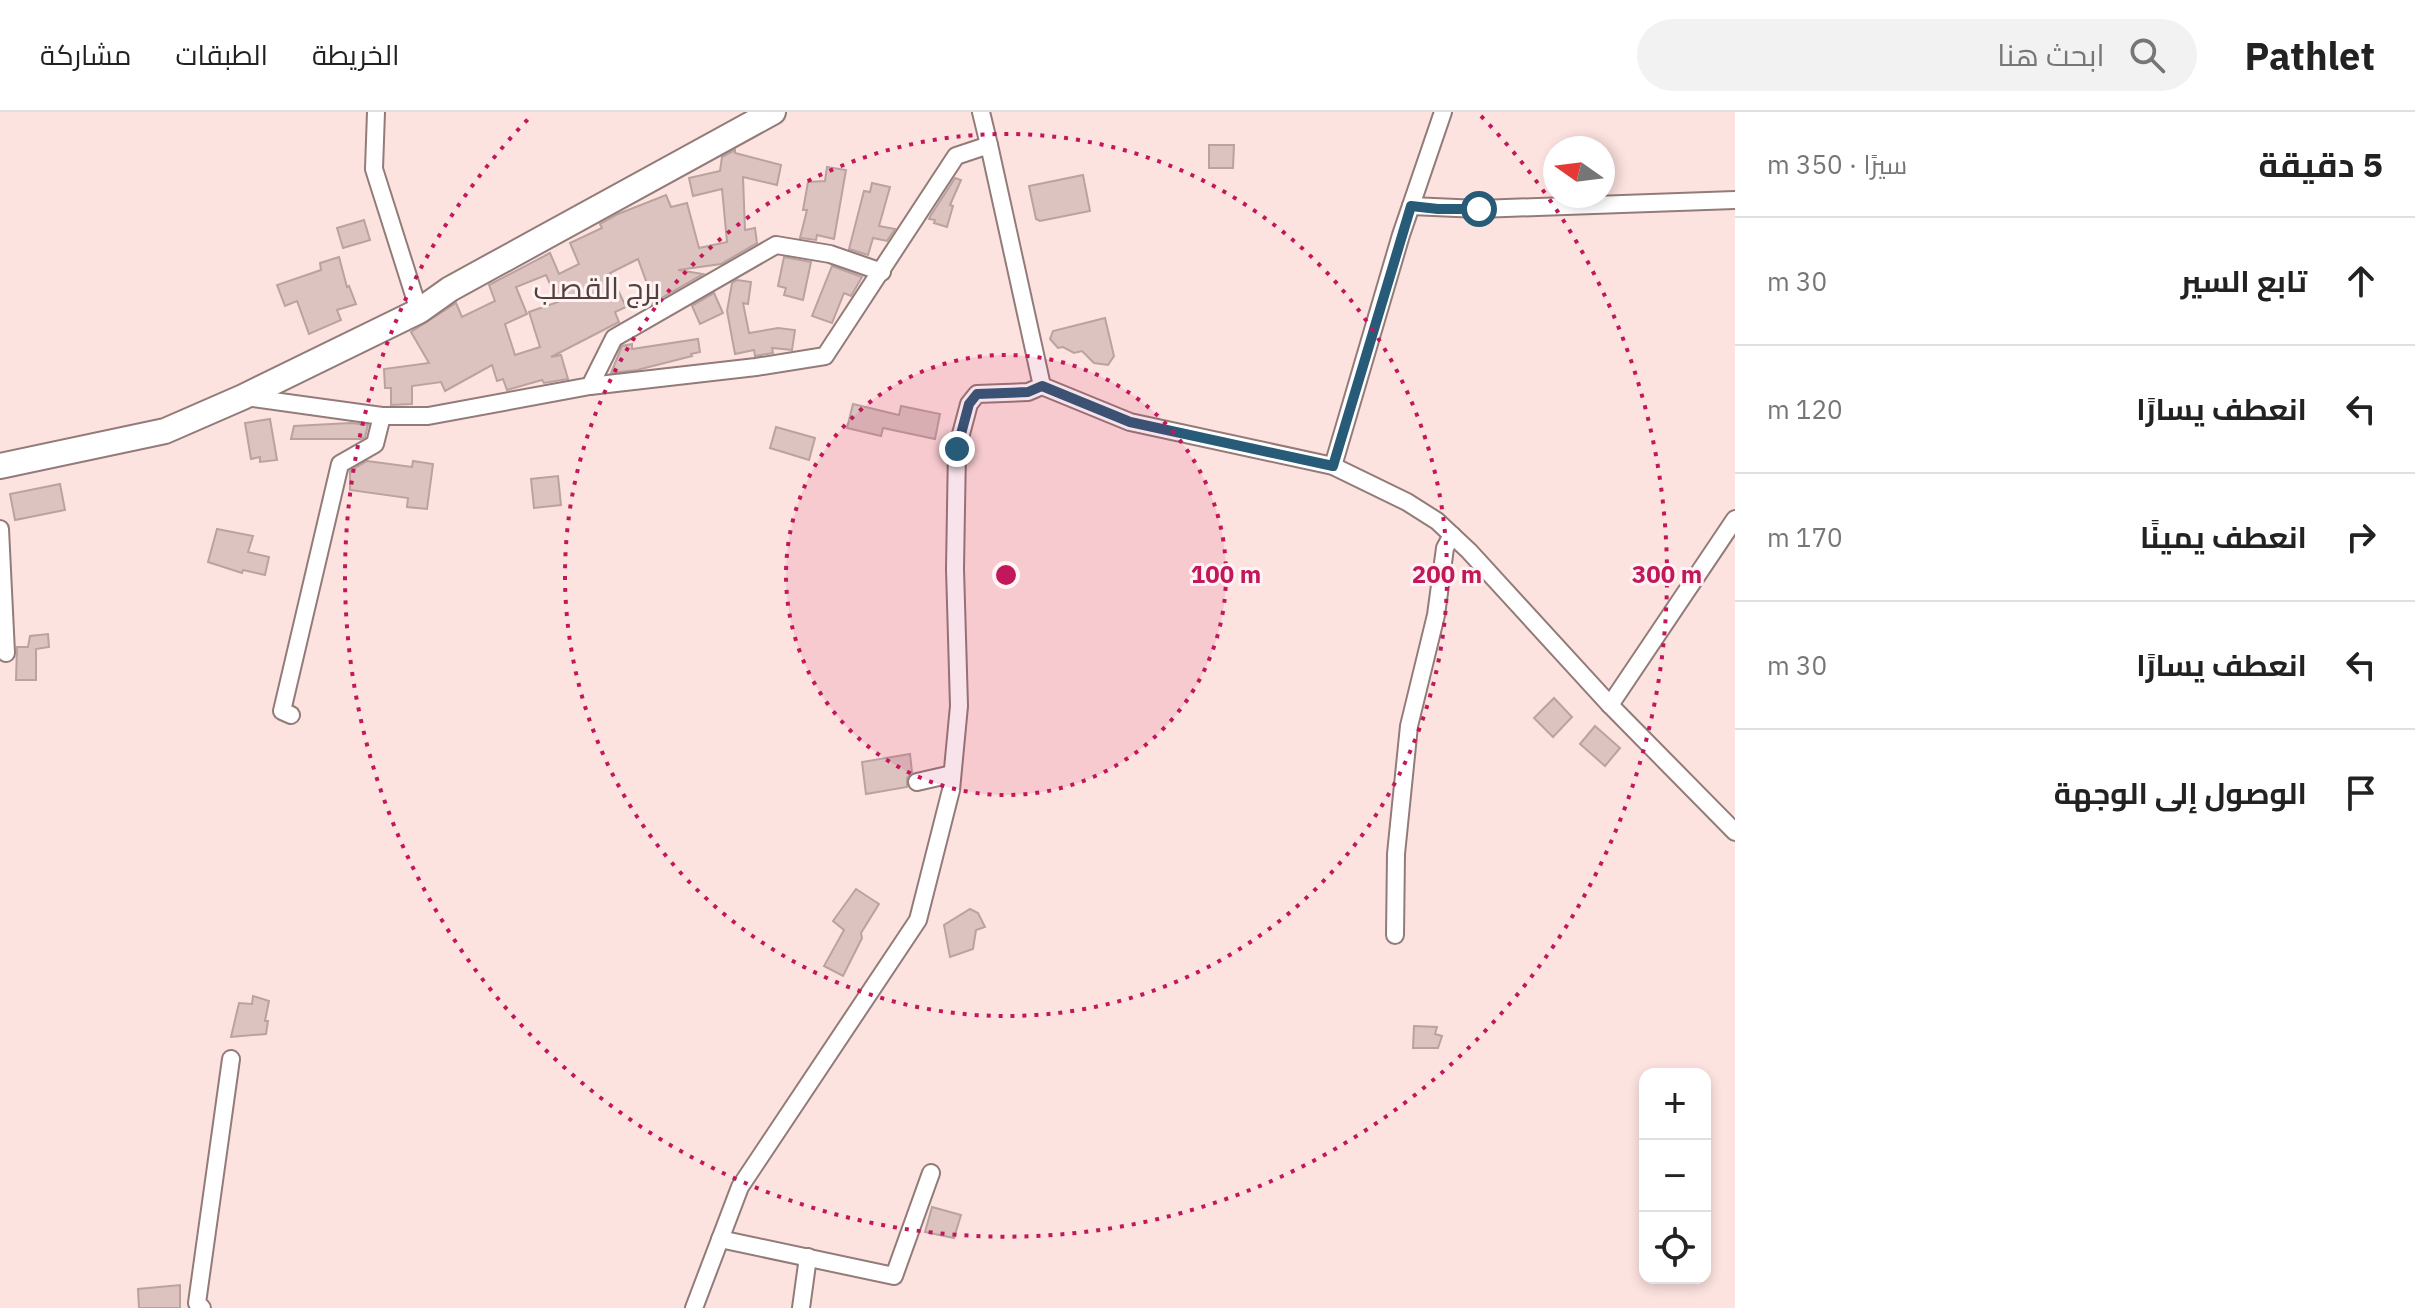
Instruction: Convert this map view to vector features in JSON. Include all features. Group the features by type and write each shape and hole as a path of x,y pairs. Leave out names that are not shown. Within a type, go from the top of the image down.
{"main road":[{"path":"0,466 160,432 243,397 419,311 450,289 773,112"}],"street":[{"path":"376,112 374,169 419,311"},
{"path":"981,112 1042,386"},
{"path":"1333,466 1411,206 1443,112"},
{"path":"243,397 382,416 428,416 590,386 825,356 956,156 989,145"},
{"path":"1411,206 1479,209 1735,200"},
{"path":"590,386 614,338 776,245 830,254 882,272"},
{"path":"694,1308 740,1187 918,920 951,790 959,706 955,569 957,449 969,404 977,394 1028,392 1042,386 1130,422 1333,466 1407,502 1437,521 1452,535 1610,705 1735,832"},
{"path":"291,715 282,711 340,464 375,444 382,416"},
{"path":"1610,705 1735,519"},
{"path":"0,529 6,653"},
{"path":"1395,935 1396,854 1409,726 1436,615 1445,548 1452,535"},
{"path":"917,782 952,774"},
{"path":"202,1308 197,1303 231,1059"},
{"path":"720,1239 894,1276 931,1173"},
{"path":"801,1308 808,1257"}],"building":[{"path":"1209,145 1234,145 1233,168 1209,168"},
{"path":"735,150 735,153 781,165 777,185 743,177 745,230 755,228 757,243 721,264 678,270 703,274 651,304 638,259 610,273 626,307 615,312 619,322 551,357 561,355 568,379 544,383 542,380 507,390 503,379 497,381 492,365 445,391 441,382 412,386 412,404 391,405 391,388 385,388 384,369 429,363 411,332 456,303 462,317 495,301 489,285 550,253 559,274 579,264 570,243 602,228 600,224 618,214 666,195 671,207 687,203 699,248 727,242 722,189 693,196 689,178 720,171 722,157","holes":["546,275 558,302 529,312 540,347 515,355 505,324 527,314 516,287"]},
{"path":"827,167 846,170 834,239 817,235 816,240 800,238 807,210 803,210 808,182 825,181"},
{"path":"1083,175 1090,211 1040,221 1036,219 1029,186"},
{"path":"955,178 961,180 950,205 953,206 947,227 934,223 935,220 929,219"},
{"path":"872,183 890,187 879,226 895,229 887,241 873,238 868,255 849,249 864,191 870,192"},
{"path":"364,220 370,240 343,248 337,228"},
{"path":"339,257 347,287 356,304 337,310 341,320 309,334 297,301 285,306 277,285 321,270 320,263"},
{"path":"784,257 811,262 803,300 784,295 786,288 778,286"},
{"path":"832,266 862,277 851,296 844,293 832,323 812,316"},
{"path":"737,280 751,282 748,304 743,303 749,333 778,328 795,330 792,350 772,348 773,353 755,356 754,350 735,354 727,311 732,283"},
{"path":"714,293 723,313 700,324 692,306"},
{"path":"1105,318 1114,356 1108,365 1094,363 1082,351 1074,353 1063,347 1058,348 1050,339 1053,331"},
{"path":"698,339 700,352 692,356 637,370 611,373 622,346 632,344 632,349"},
{"path":"853,404 899,415 901,406 940,414 935,439 883,428 881,436 847,428"},
{"path":"270,419 277,460 260,462 260,457 251,459 245,423"},
{"path":"368,425 365,437 291,439 294,426"},
{"path":"776,427 815,438 809,460 770,448"},
{"path":"367,461 412,467 413,461 433,464 427,509 407,507 408,498 350,490 350,471"},
{"path":"558,476 561,505 534,508 531,479"},
{"path":"60,484 65,510 15,520 10,494"},
{"path":"217,529 253,536 248,552 269,557 265,575 243,570 242,573 208,562"},
{"path":"48,634 49,647 36,649 36,680 16,680 17,647 28,647 30,636"},
{"path":"1554,698 1572,717 1553,737 1534,718"},
{"path":"1595,726 1620,748 1605,766 1580,744"},
{"path":"910,754 912,772 907,778 907,787 866,794 862,762"},
{"path":"856,889 879,904 861,933 862,938 843,976 824,966 844,930 833,921"},
{"path":"970,909 978,913 985,927 976,930 973,949 950,957 944,925"},
{"path":"253,996 269,1001 266,1034 231,1037 239,1003 252,1004"},
{"path":"1414,1026 1437,1027 1435,1034 1442,1036 1438,1048 1413,1048"},
{"path":"932,1207 961,1215 954,1238 925,1232"},
{"path":"180,1285 180,1308 139,1308 138,1289"}],"district":[{"name":"برج القصب","path":"597,287"}],"route":[{"path":"957,449 969,404 977,394 1028,392 1042,386 1130,422 1333,466 1411,206 1479,209"}]}
